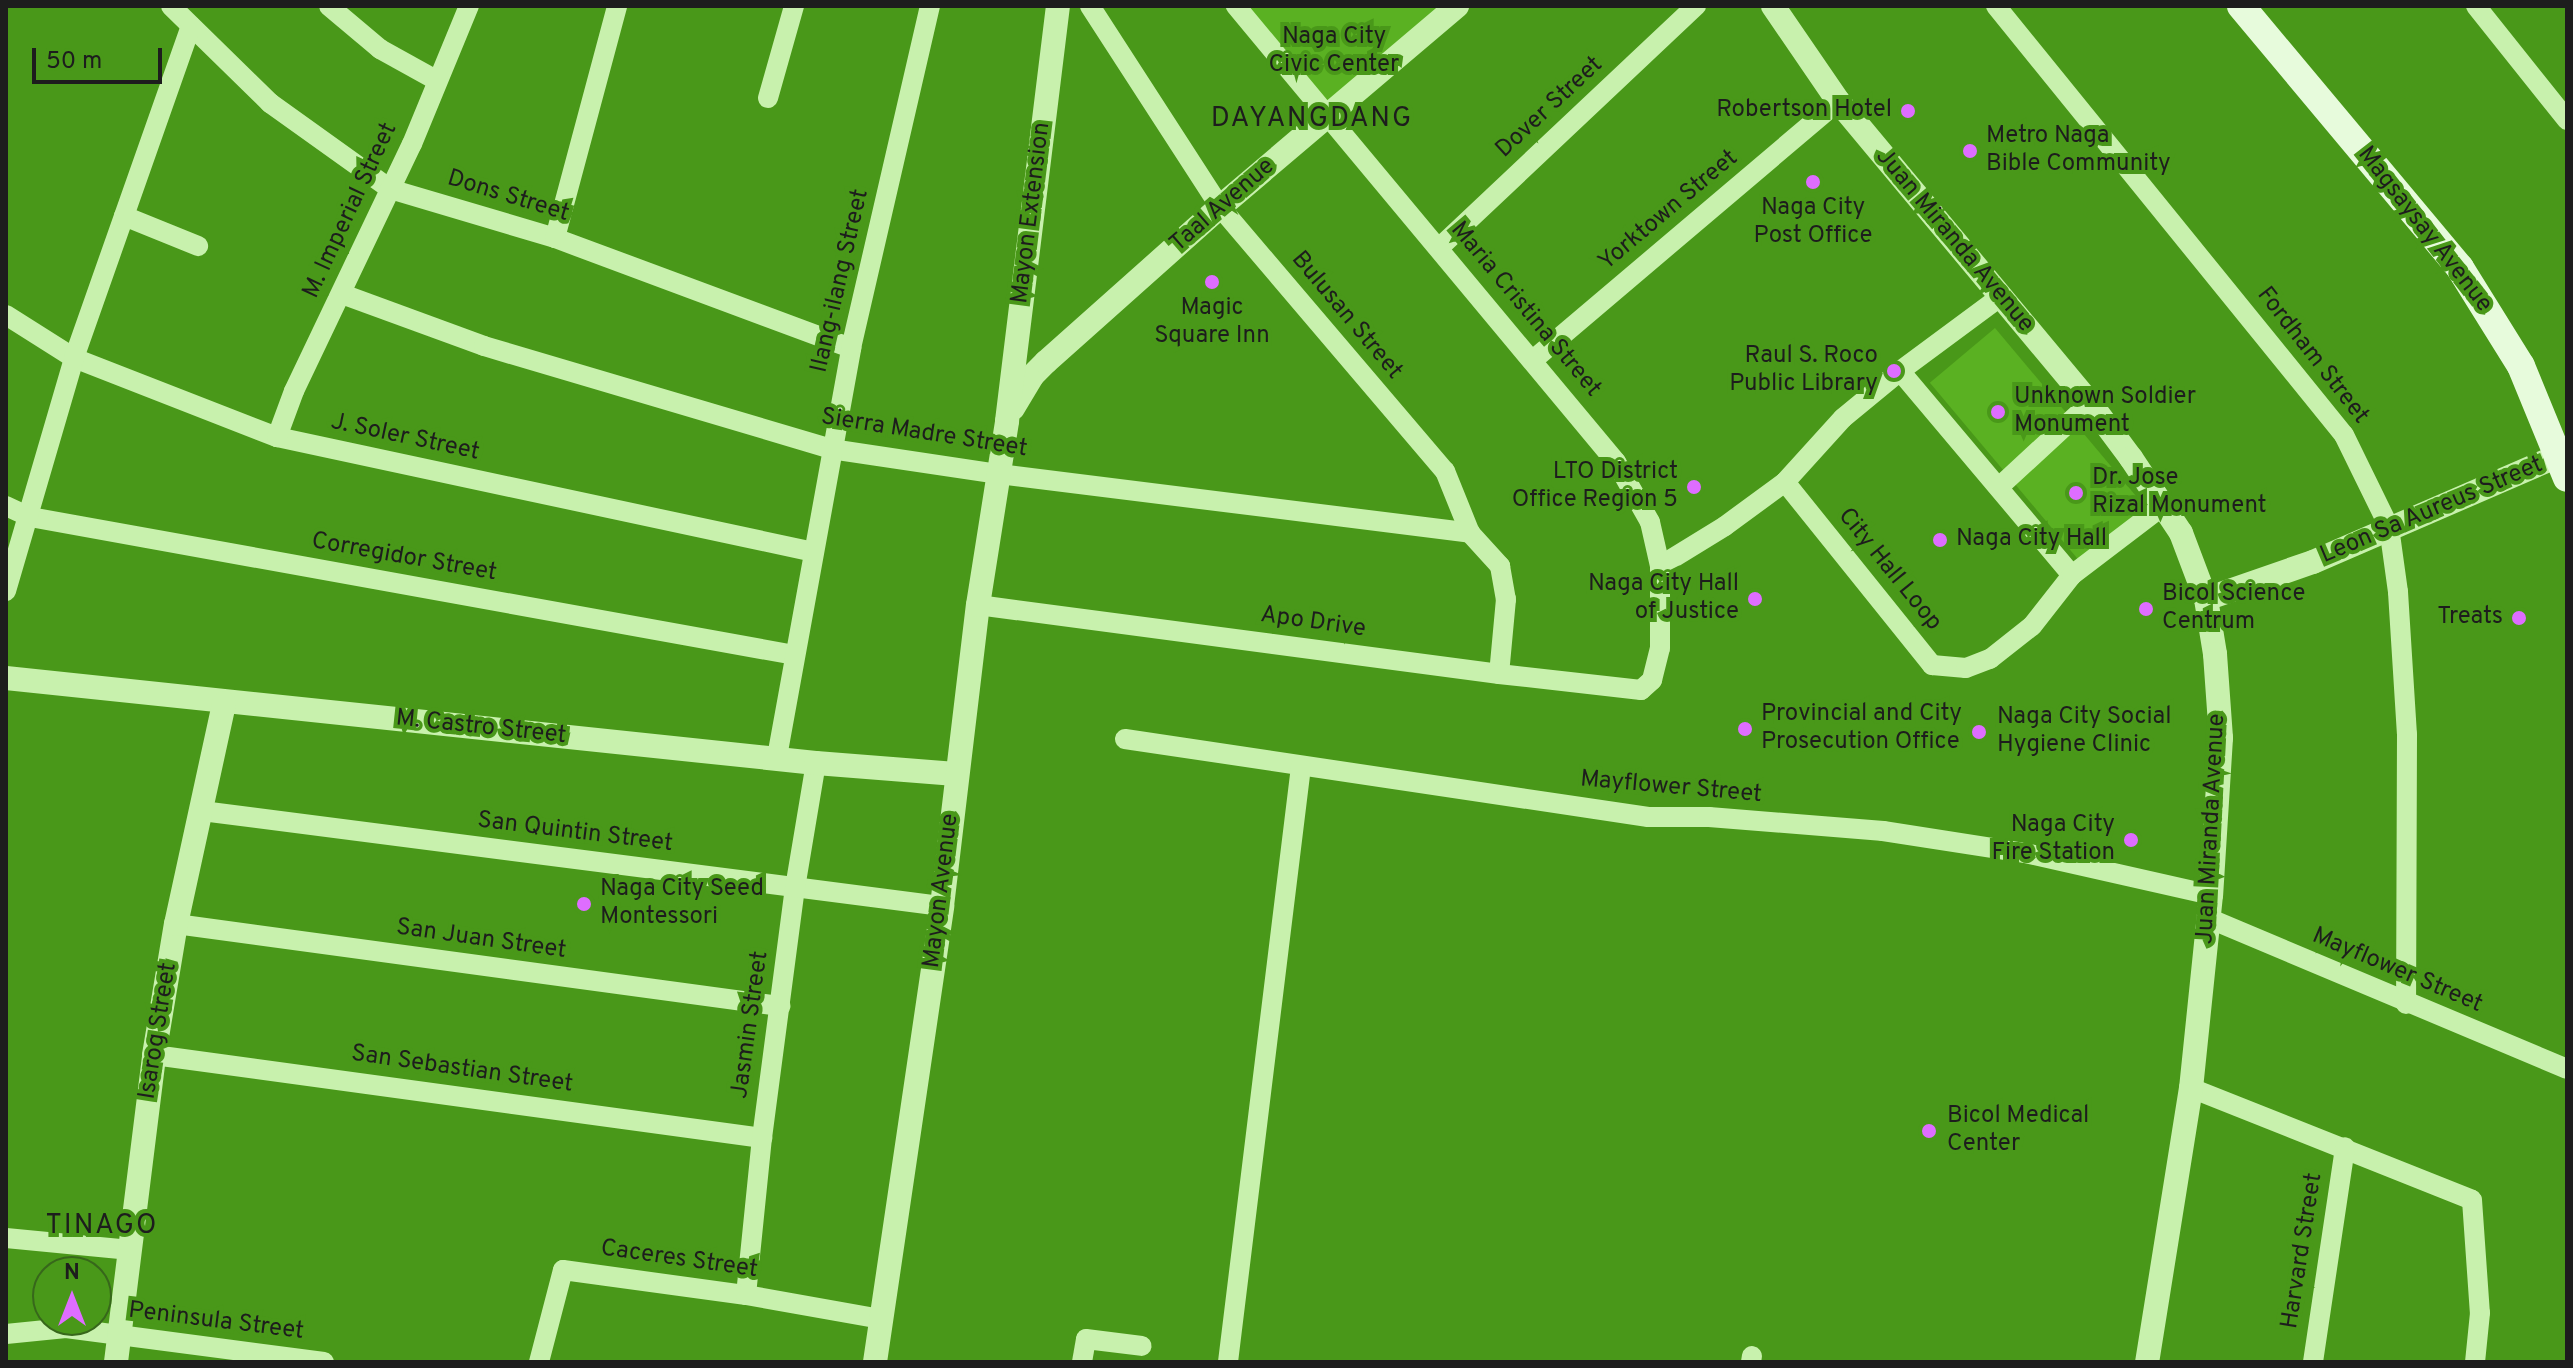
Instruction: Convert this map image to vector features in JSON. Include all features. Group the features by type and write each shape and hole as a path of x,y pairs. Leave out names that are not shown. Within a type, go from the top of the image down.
{"main road":[{"name":"Magsaysay Avenue","path":"2241,6 2460,268 2521,366 2565,462"}],"street":[{"name":"Dons Street","path":"171,6 270,103 390,189 555,238 851,348"},
{"path":"329,6 380,49 436,80"},
{"name":"M. Imperial Street","path":"277,437 294,391 412,144 469,6"},
{"path":"555,238 617,6"},
{"path":"768,98 794,6"},
{"name":"Ilang-ilang Street","path":"777,757 851,348 930,6"},
{"name":"Mayon Extension","path":"1007,421 1058,6"},
{"name":"Bulusan Street","path":"1090,6 1220,207 1445,471 1470,533 1500,566 1506,599 1499,674"},
{"name":"Maria Cristina Street","path":"1236,6 1440,247 1616,462 1650,522 1660,566 1660,648 1652,680 1641,690"},
{"name":"Taal Avenue","path":"1007,421 1032,376 1220,207 1457,6"},
{"name":"Dover Street","path":"1440,247 1696,6"},
{"name":"Juan Miranda Avenue","path":"1773,6 1838,101 2090,403 2181,533 2206,599 2215,654 2221,738 2210,907 2191,1088 2147,1362"},
{"name":"Fordham Street","path":"1996,6 2344,435 2389,527 2398,592 2407,734 2406,1004"},
{"path":"2476,6 2567,120"},
{"path":"6,591 74,358 191,26"},
{"name":"Yorktown Street","path":"1533,360 1838,101"},
{"path":"124,216 198,246"},
{"name":"Sierra Madre Street","path":"342,294 484,346 831,449 999,474 1470,533"},
{"path":"1660,566 1785,482 1843,418 1900,371 2000,297"},
{"name":"J. Soler Street","path":"6,315 74,358 277,437 814,552"},
{"path":"1900,371 2072,575"},
{"path":"1999,487 2090,403"},
{"name":"Mayon Avenue","path":"875,1362 942,906 978,605 1007,421"},
{"name":"Leon Sa Aureus Street","path":"2206,599 2313,562 2389,527 2565,462"},
{"name":"City Hall Loop","path":"1785,482 1932,665 1966,668 1990,659 2032,626 2072,575 2164,505"},
{"name":"Corregidor Street","path":"6,506 30,517 795,655"},
{"name":"Apo Drive","path":"978,605 1641,690"},
{"name":"M. Castro Street","path":"6,678 816,763 956,774"},
{"name":"Isarog Street","path":"116,1362 138,1164 154,1055 176,924 224,703"},
{"name":"Mayflower Street","path":"1125,739 1648,817 1709,817 1883,831 2025,853 2210,907 2406,1004 2567,1069"},
{"name":"Jasmin Street","path":"746,1295 762,1138 795,888 816,763"},
{"path":"1228,1362 1301,767"},
{"name":"San Quintin Street","path":"202,811 942,906"},
{"name":"San Juan Street","path":"176,924 780,1006"},
{"name":"San Sebastian Street","path":"154,1055 762,1138"},
{"path":"2191,1088 2472,1200 2480,1313 2475,1362"},
{"name":"Harvard Street","path":"2313,1362 2345,1147"},
{"path":"6,1238 130,1250"},
{"name":"Caceres Street","path":"539,1362 563,1270 746,1295 881,1319"},
{"name":"Peninsula Street","path":"6,1334 66,1328 324,1362"},
{"path":"1082,1362 1086,1339 1142,1346"}],"green space":[{"name":"Naga City Civic Center","path":"1237,6 1457,6 1328,116"},
{"path":"1995,328 2145,506 2080,561 1930,383"}],"place":[{"name":"Robertson Hotel","path":"1908,111"},
{"name":"Metro Naga Bible Community","path":"1970,151"},
{"name":"Naga City Post Office","path":"1813,182"},
{"name":"Magic Square Inn","path":"1212,282"},
{"name":"Raul S. Roco Public Library","path":"1894,371"},
{"name":"Unknown Soldier Monument","path":"1998,412"},
{"name":"LTO District Office Region 5","path":"1694,487"},
{"name":"Dr. Jose Rizal Monument","path":"2076,493"},
{"name":"Naga City Hall","path":"1940,540"},
{"name":"Naga City Hall of Justice","path":"1755,599"},
{"name":"Bicol Science Centrum","path":"2146,609"},
{"name":"Treats","path":"2519,618"},
{"name":"Provincial and City Prosecution Office","path":"1745,729"},
{"name":"Naga City Social Hygiene Clinic","path":"1979,732"},
{"name":"Naga City Fire Station","path":"2131,840"},
{"name":"Naga City Seed Montessori","path":"584,904"},
{"name":"Bicol Medical Center","path":"1929,1131"}],"district":[{"name":"DAYANGDANG","path":"1312,119"},
{"name":"TINAGO","path":"102,1226"}]}
